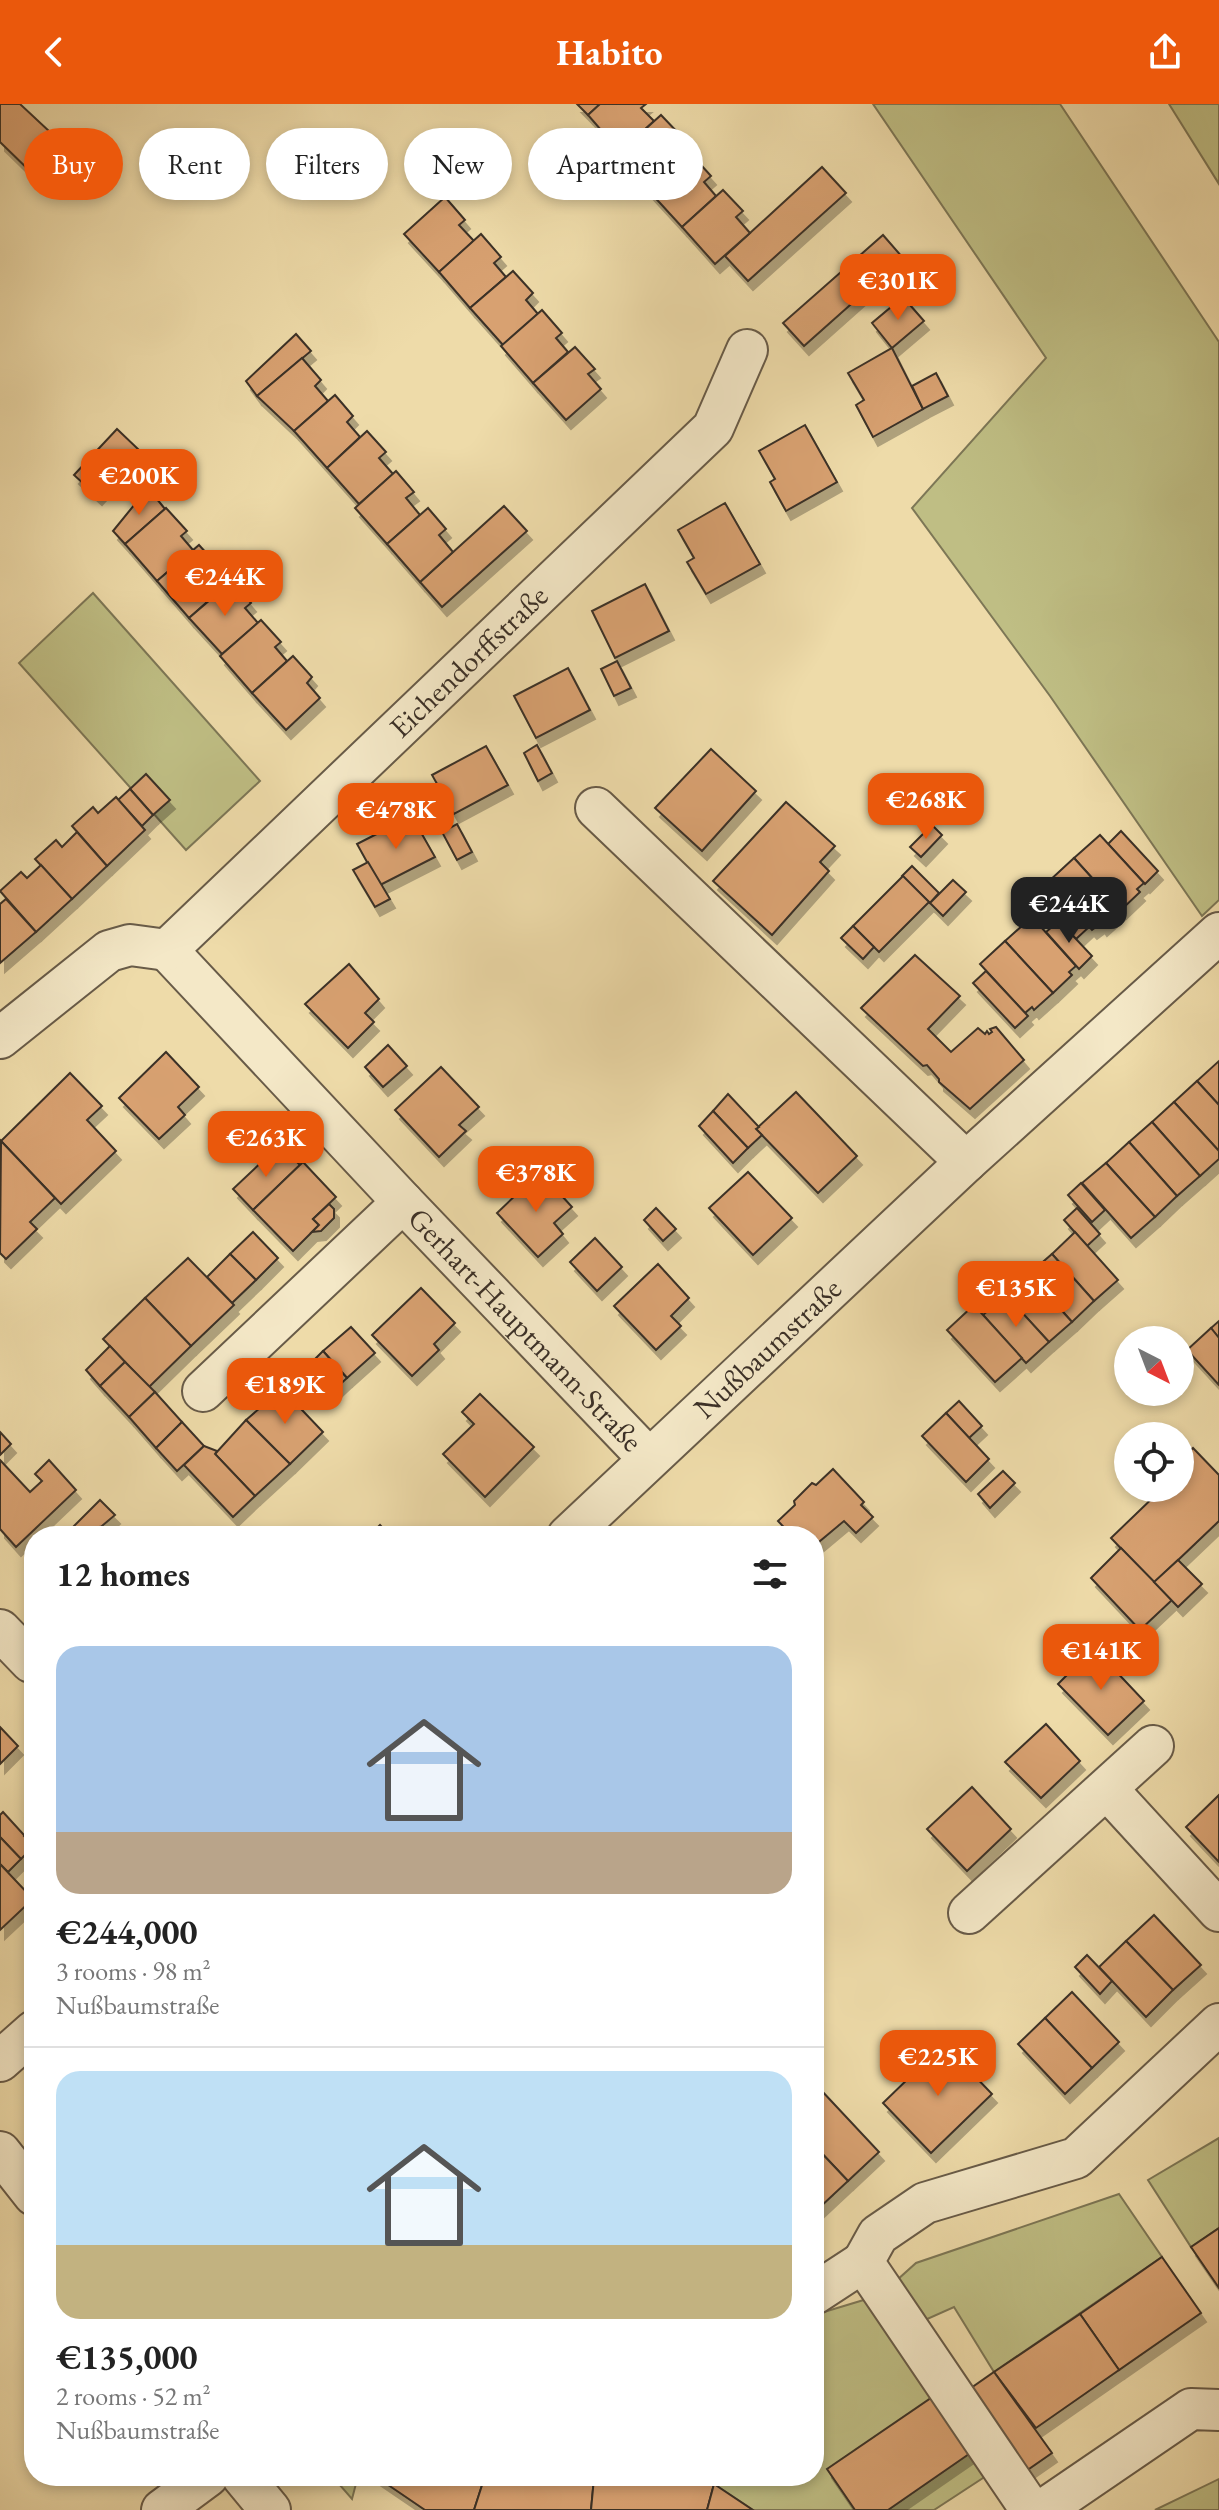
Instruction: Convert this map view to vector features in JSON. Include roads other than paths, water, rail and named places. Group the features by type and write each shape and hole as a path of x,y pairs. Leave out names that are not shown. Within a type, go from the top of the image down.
{"street":[{"name":"Eichendorffstraße","path":"167,950 713,428 747,350"},
{"path":"596,808 966,1162"},
{"name":"Nußbaumstraße","path":"579,1526 966,1162 1219,933"},
{"path":"0,1038 109,951 130,945 167,950"},
{"name":"Gerhart-Hauptmann-Straße","path":"167,950 649,1459"},
{"name":"Gerhart-Hauptmann-Straße","path":"203,1391 403,1202"},
{"path":"0,1630 24,1655"},
{"path":"969,1913 1153,1746"},
{"path":"1107,1789 1219,1911"},
{"path":"824,2287 863,2262 878,2235 925,2203 1076,2158 1219,2024"},
{"path":"0,2061 24,2040"},
{"path":"0,2152 24,2182"},
{"path":"863,2262 1031,2510"},
{"path":"1043,2510 1191,2409 1219,2410"},
{"path":"162,2510 194,2486"},
{"path":"250,2486 270,2510"}]}
